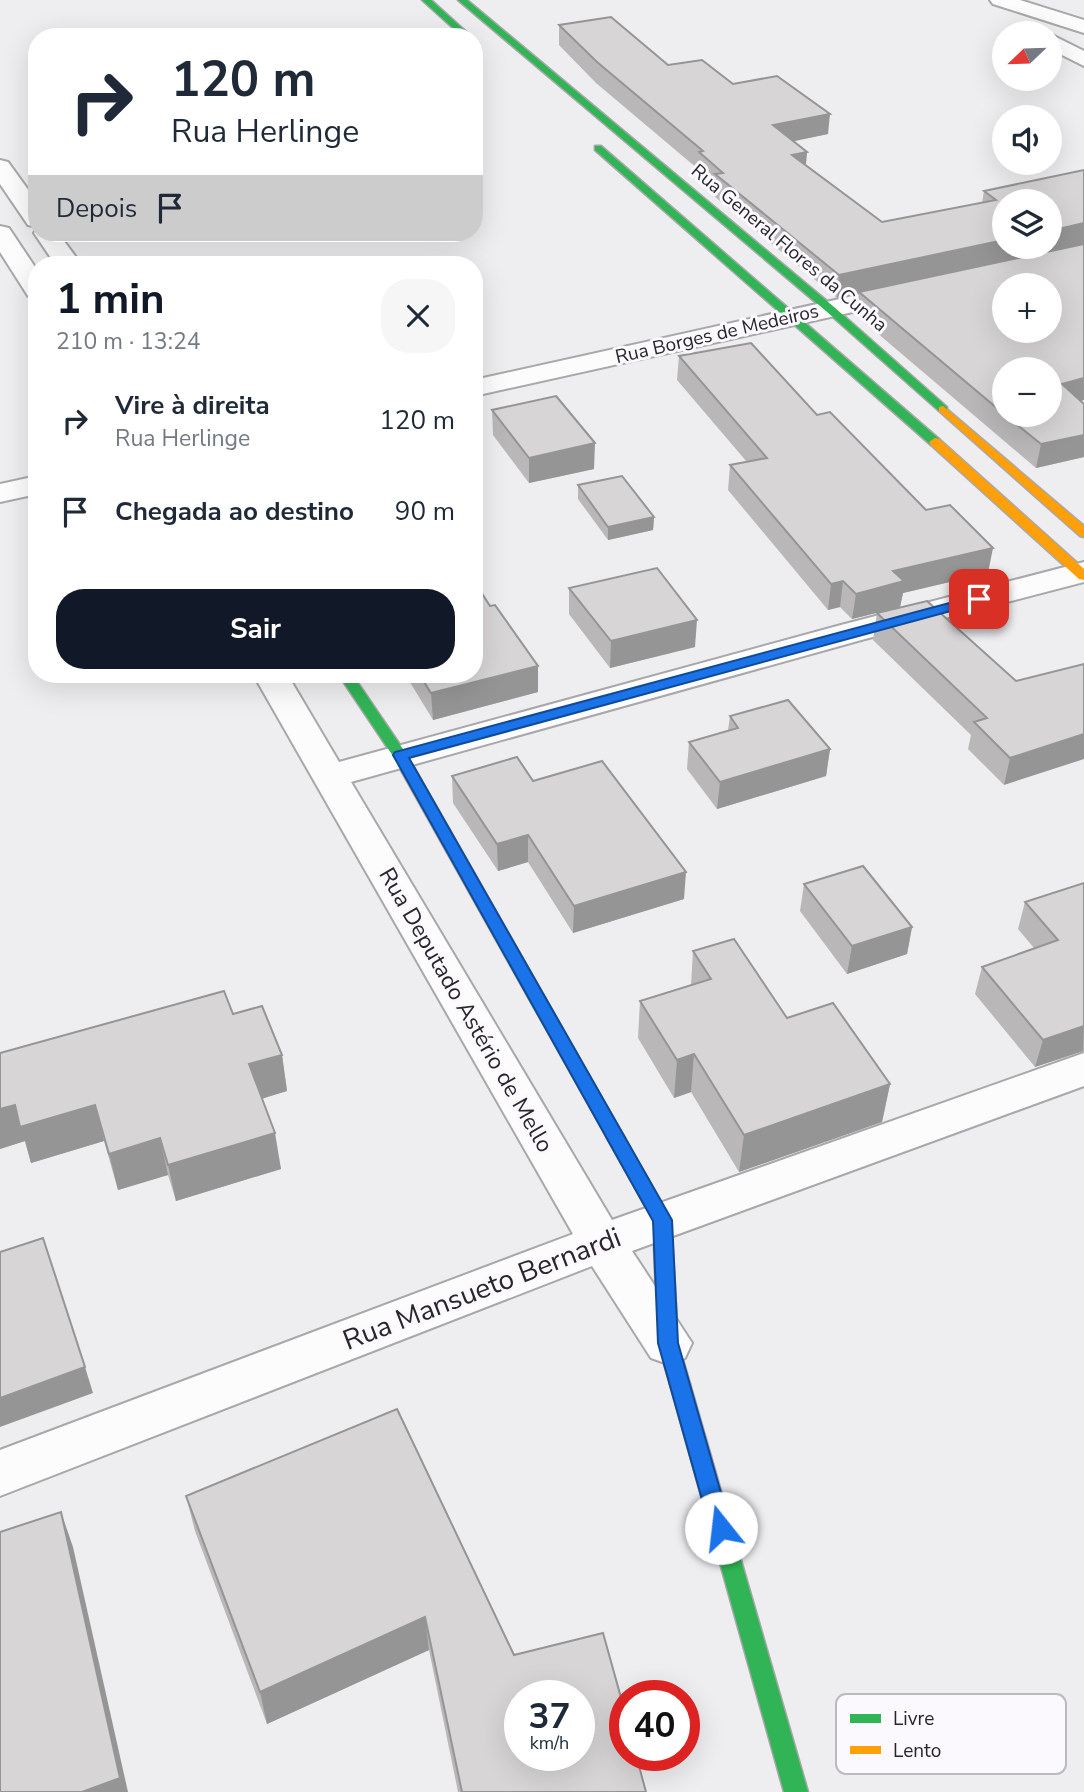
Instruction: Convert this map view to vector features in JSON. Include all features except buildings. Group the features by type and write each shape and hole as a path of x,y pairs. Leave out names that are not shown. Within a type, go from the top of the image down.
{"street":[{"path":"426,0 458,28"},
{"path":"985,0 1084,27"},
{"path":"442,14 467,4"},
{"name":"Rua General Flores da Cunha","path":"467,4 830,309 1084,533"},
{"path":"1007,4 1026,21"},
{"path":"1062,47 1084,61"},
{"path":"588,139 794,317 1083,574"},
{"path":"0,167 28,207"},
{"path":"0,233 28,276"},
{"name":"Rua Borges de Medeiros","path":"483,386 937,285"},
{"path":"0,493 28,487"},
{"path":"329,776 1083,574"},
{"name":"Rua Deputado Astério de Mello","path":"275,683 602,1243 668,1343"},
{"name":"Rua Deputado Astério de Mello","path":"351,683 400,755 662,1220 668,1343 796,1792"},
{"name":"Rua Mansueto Bernardi","path":"0,1472 662,1220 1084,1069"}],"traffic: fast":[{"path":"426,0 458,28"},
{"path":"462,0 830,309 943,409"},
{"path":"598,148 935,442"},
{"path":"351,683 400,755 616,1138"},
{"path":"680,1384 796,1792"}],"traffic: slow":[{"path":"943,409 1084,533"},
{"path":"935,442 1084,576"},
{"path":"616,1138 662,1220 668,1343 680,1384"}],"route":[{"path":"721,1528 668,1343 662,1220 400,755 979,599"}]}
